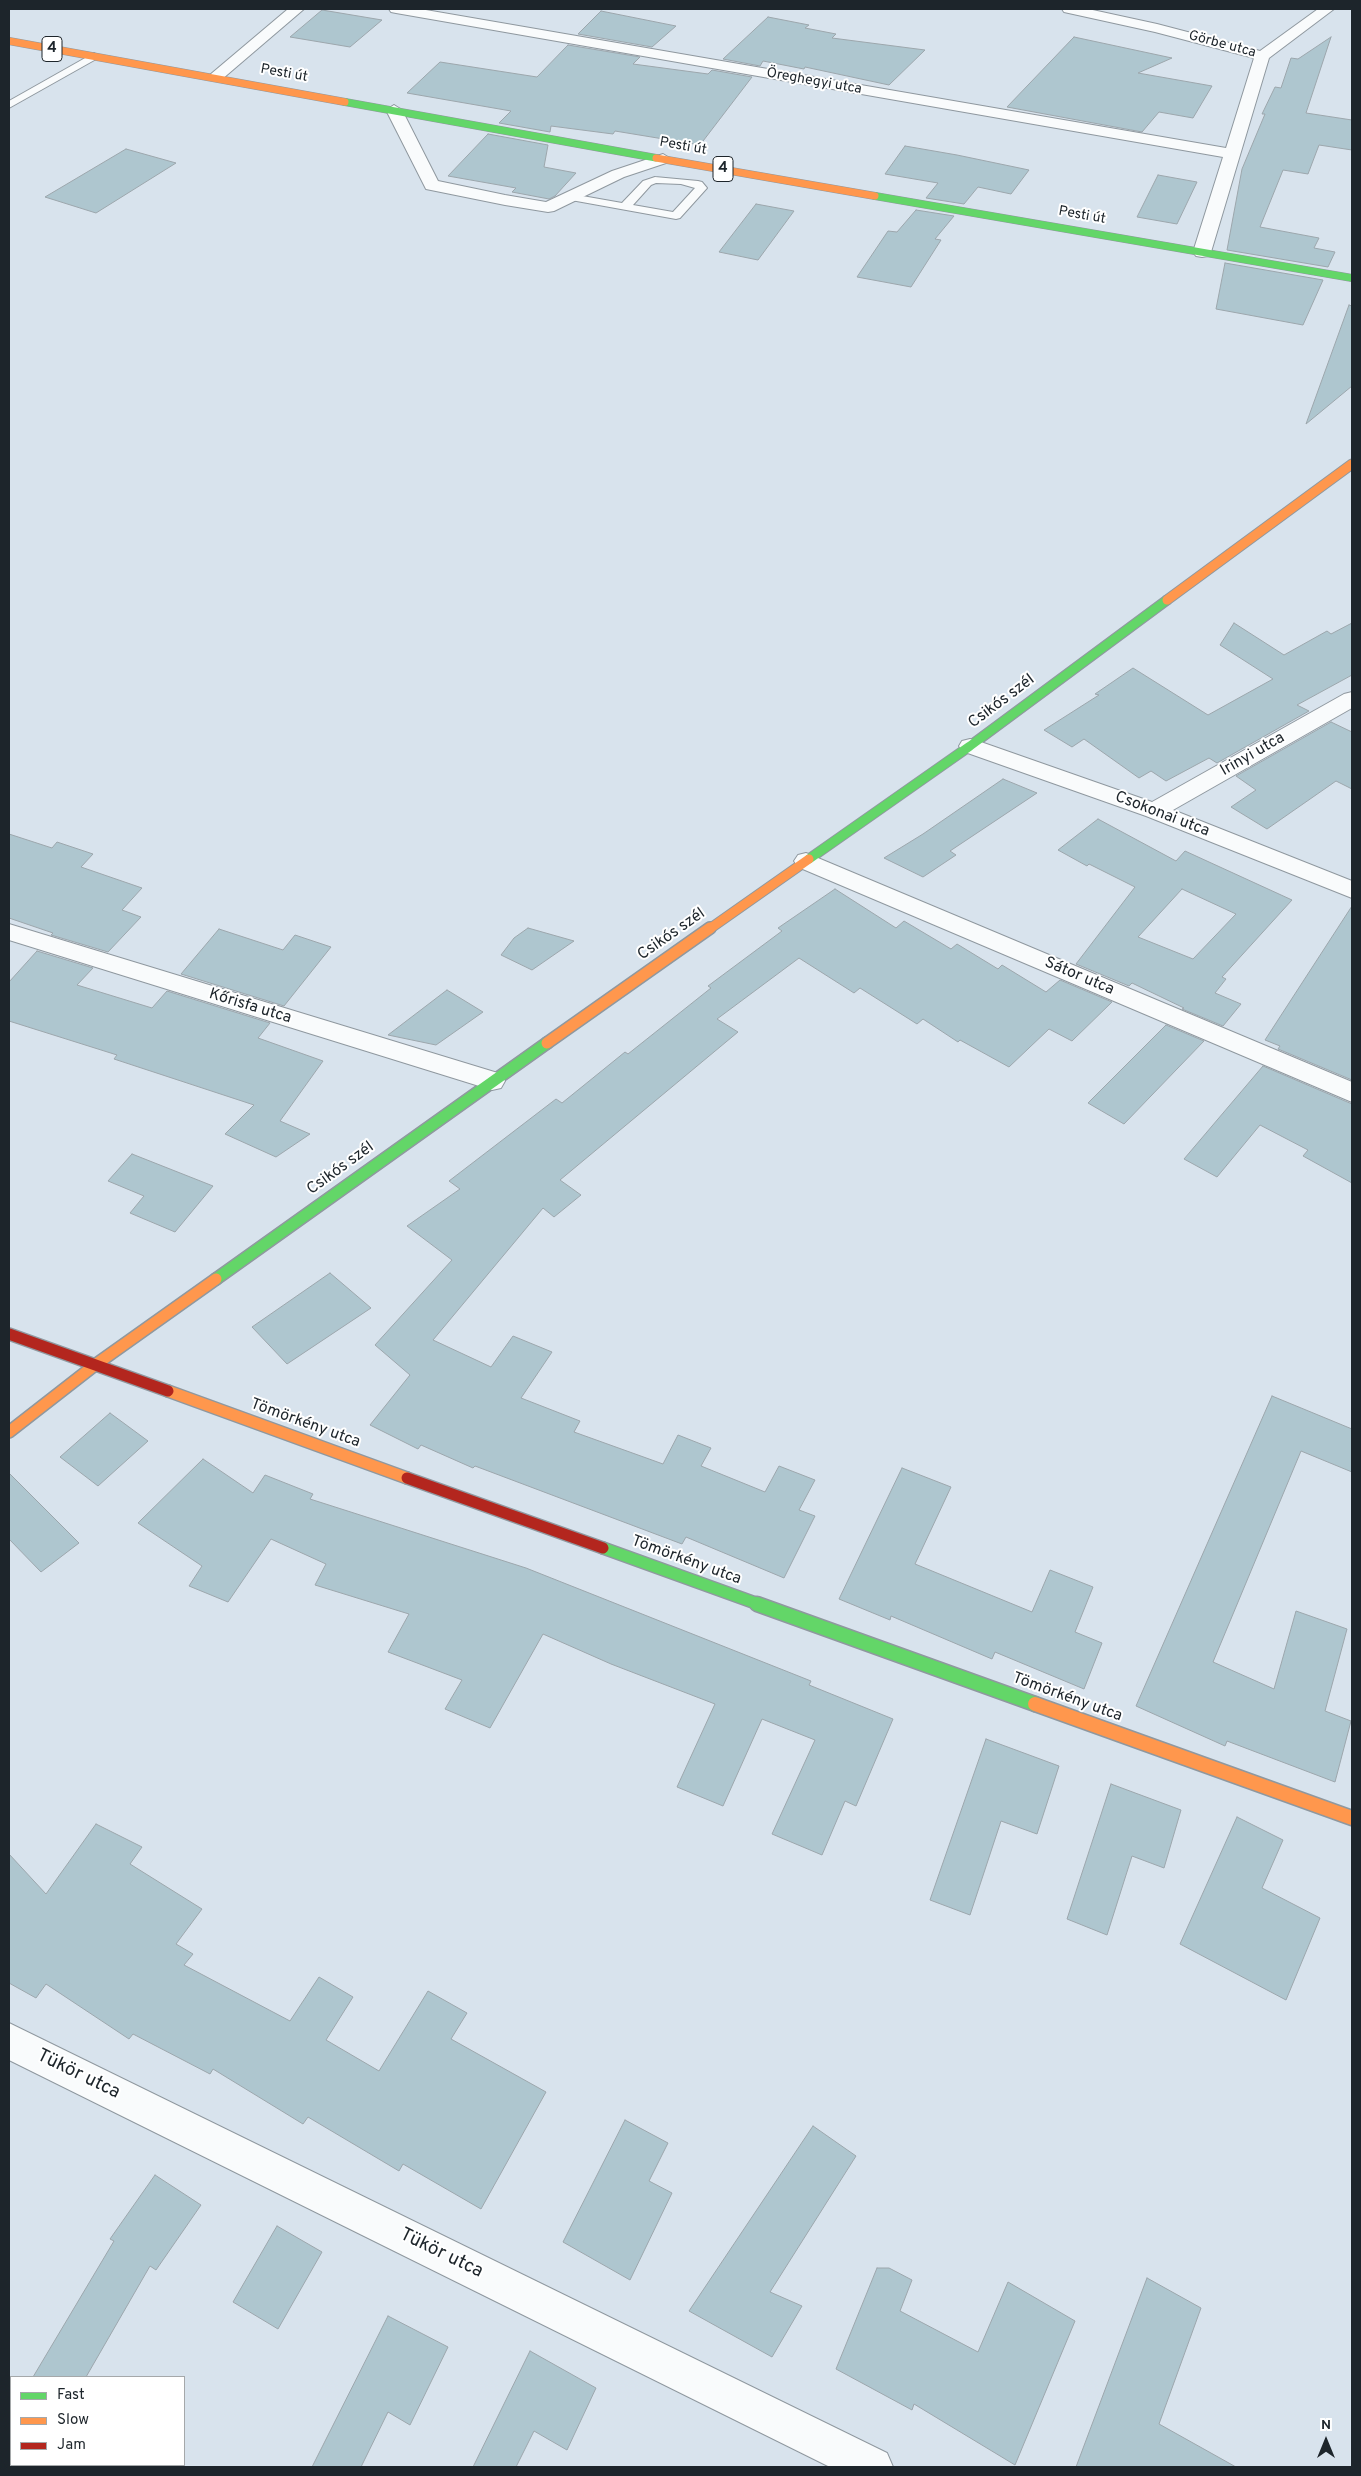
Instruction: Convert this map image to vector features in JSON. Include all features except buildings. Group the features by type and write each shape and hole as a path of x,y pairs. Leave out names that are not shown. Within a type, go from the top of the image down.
{"street":[{"path":"216,77 297,9"},
{"name":"Öreghegyi utca","path":"396,9 1231,154"},
{"name":"Görbe utca","path":"1069,9 1157,28 1262,56 1202,252"},
{"path":"1262,56 1327,9"},
{"name":"Pesti út","path":"9,41 663,159 1352,278"},
{"path":"394,110 432,185 548,207 618,174 663,159"},
{"name":"Csikós szél","path":"9,1432 95,1365 492,1081 970,746 1352,464"},
{"name":"Irinyi utca","path":"1154,811 1352,699"},
{"name":"Csokonai utca","path":"970,746 1154,811 1352,890"},
{"name":"Sátor utca","path":"806,861 1352,1093"},
{"name":"Kőrisfa utca","path":"9,932 492,1081"},
{"name":"Tömörkény utca","path":"9,1334 1352,1818"},
{"name":"Tükör utca","path":"9,2041 873,2467"}],"lane":[{"path":"9,105 94,56"},
{"path":"571,197 676,216 701,188 698,184 682,181 655,180 647,183 625,206"}],"traffic: fast":[{"path":"345,102 656,158"},
{"path":"875,196 1352,278"},
{"path":"809,859 970,746 1167,600"},
{"path":"216,1279 547,1043"},
{"path":"603,1548 1035,1704"}],"traffic: slow":[{"path":"9,41 345,102"},
{"path":"656,158 875,196"},
{"path":"1167,600 1352,464"},
{"path":"547,1043 809,859"},
{"path":"9,1432 95,1365 216,1279"},
{"path":"168,1391 407,1478"},
{"path":"1035,1704 1352,1818"}],"traffic: jam":[{"path":"9,1334 168,1391"},
{"path":"407,1478 603,1548"}]}
